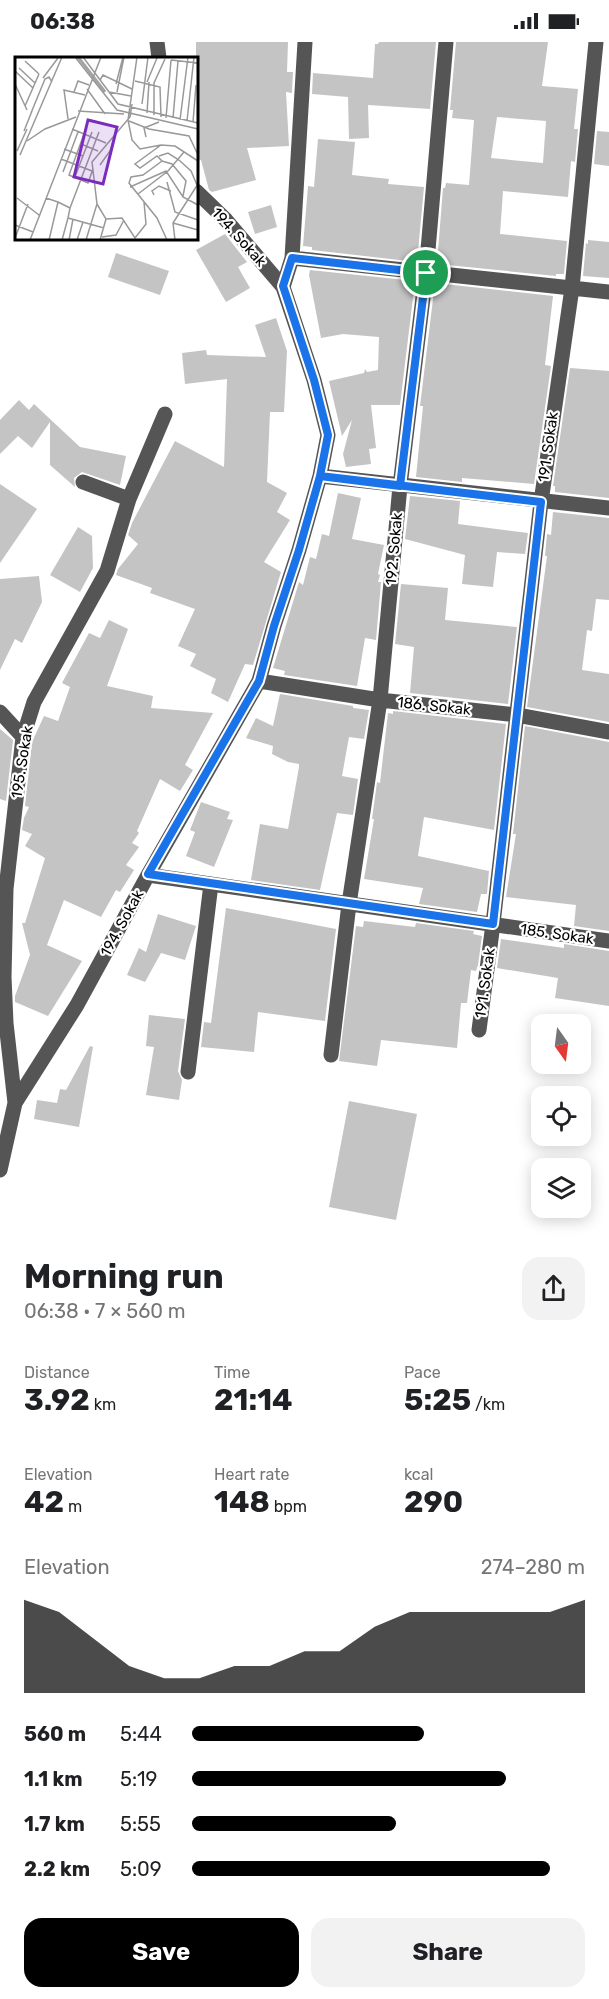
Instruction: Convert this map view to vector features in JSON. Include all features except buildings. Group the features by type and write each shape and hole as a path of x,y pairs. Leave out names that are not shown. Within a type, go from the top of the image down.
{"street":[{"path":"157,42 159,57"},
{"path":"283,286 292,258 305,42"},
{"name":"192. Sokak","path":"331,1055 349,904 380,700 400,486 426,273 446,42"},
{"path":"597,42 609,44"},
{"name":"191. Sokak","path":"479,1030 541,502 572,288 597,42"},
{"name":"194. Sokak","path":"0,1170 15,1103 77,1005 148,874 259,681 320,476 328,435 314,380 283,286 226,220 198,193"},
{"path":"292,258 609,292"},
{"name":"195. Sokak","path":"15,1103 6,1023 4,967 6,889 23,737 34,702 107,572 129,499 165,414"},
{"path":"320,476 609,508"},
{"path":"83,482 129,499"},
{"name":"186. Sokak","path":"259,681 380,700 517,715 609,732"},
{"path":"0,712 23,737"},
{"name":"185. Sokak","path":"148,874 609,941"},
{"path":"188,1072 211,884"}],"route":[{"path":"426,273 292,258 283,286 314,380 328,435 320,476 400,486 541,502 493,924 148,874 259,681 320,476 400,486 426,273"}]}
